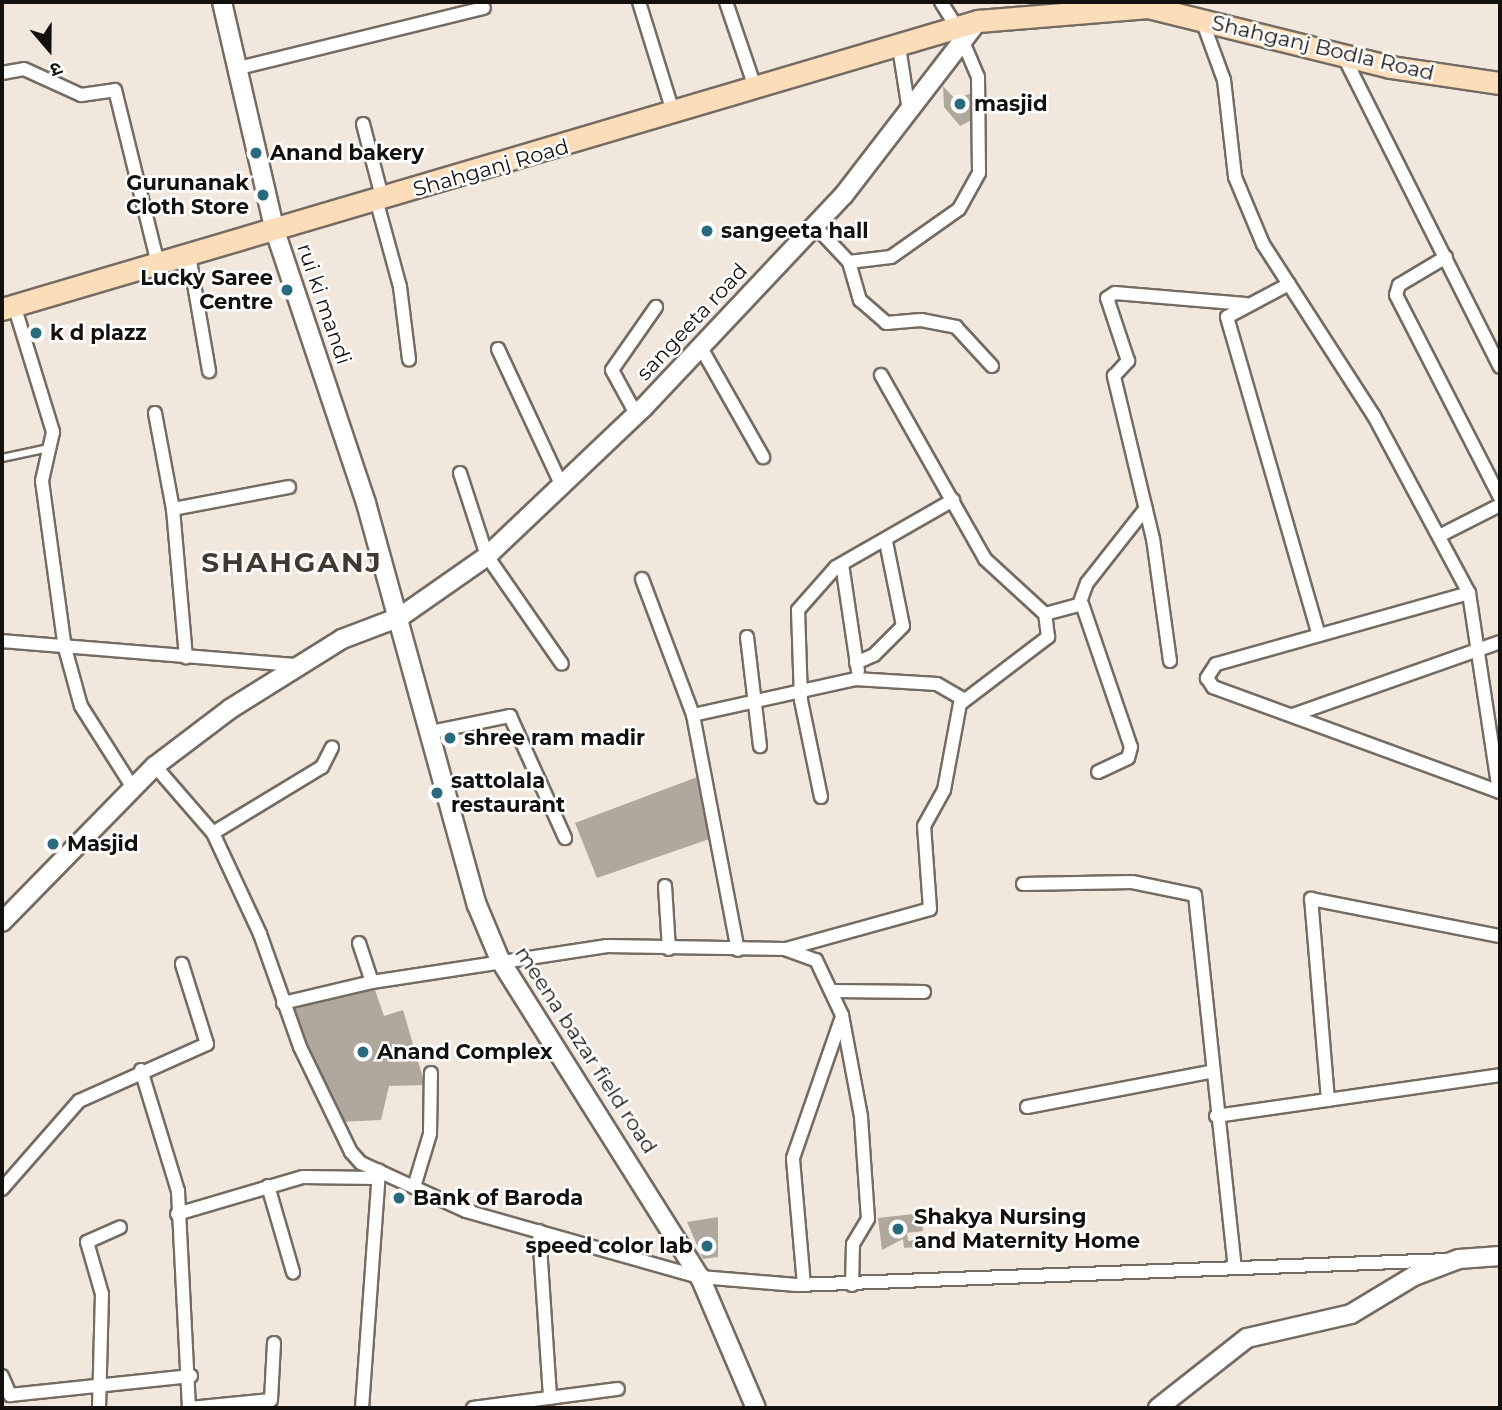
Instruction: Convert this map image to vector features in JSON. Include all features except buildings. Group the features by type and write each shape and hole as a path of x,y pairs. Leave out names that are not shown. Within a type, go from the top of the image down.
{"main road":[{"name":"rui ki mandi","path":"222,2 275,231 400,617"},
{"path":"978,21 993,2"},
{"name":"Shahganj Bodla Road","path":"978,21 1152,4 1202,20 1343,55 1500,83"},
{"name":"Shahganj Road","path":"8,307 674,115 899,47 960,34 978,21"},
{"name":"sangeeta road","path":"2,922 155,766 295,665 400,617 487,556 636,414 815,226 909,111 960,34"},
{"name":"meena bazar field road","path":"400,617 456,840 500,960 700,1277 756,1408"},
{"path":"1158,1408 1239,1342 1352,1314 1414,1276 1459,1259 1500,1256"}],"street":[{"path":"639,2 674,115"},
{"path":"726,2 756,91"},
{"path":"849,262 897,254 956,212 976,180 978,77 960,34 941,2"},
{"path":"239,68 484,8"},
{"path":"1202,20 1224,80 1241,194 1289,284 1441,535 1469,593 1500,792 1213,687 1207,672 1319,635 1469,593"},
{"path":"899,47 909,111"},
{"path":"1343,55 1500,367"},
{"path":"2,73 24,69 81,95 115,90 158,264"},
{"path":"363,124 400,287 409,359"},
{"path":"815,226 849,262 860,300 886,323 921,320 956,327 992,366"},
{"path":"189,255 209,371"},
{"path":"1446,257 1399,285 1396,295 1500,497"},
{"path":"1289,284 1246,304 1227,317 1319,635"},
{"path":"1170,661 1146,508 1114,376 1128,361 1107,298 1115,293 1246,304"},
{"path":"8,307 54,447 42,481 65,648 82,706 133,788"},
{"path":"636,414 612,370 656,307"},
{"path":"700,346 763,457"},
{"path":"498,349 561,484"},
{"path":"283,1003 372,982 500,960 607,946 785,949 930,909 924,826 944,790 963,699 1048,637 1045,614 985,559 881,375"},
{"path":"155,413 173,509 186,657"},
{"path":"460,473 487,556 562,664"},
{"path":"173,509 289,487"},
{"path":"821,797 800,690 798,610 817,582 842,564 886,542 953,500"},
{"path":"1441,535 1500,505"},
{"path":"1098,772 1128,758 1131,747 1080,602 1087,583 1146,508"},
{"path":"856,663 874,655 903,626 886,542"},
{"path":"842,564 860,678"},
{"path":"642,579 693,715 738,950"},
{"path":"1045,614 1080,602"},
{"path":"747,636 760,746"},
{"path":"2,641 295,665"},
{"path":"1293,716 1478,654 1500,642"},
{"path":"693,715 860,678 937,684 963,699"},
{"path":"431,732 510,716 565,838"},
{"path":"213,833 322,767 331,747"},
{"path":"155,766 213,833 283,1003 351,1152 377,1175"},
{"path":"1023,884 1132,881 1193,892 1209,1072 1235,1268"},
{"path":"665,886 669,949"},
{"path":"1328,1100 1311,899 1500,936"},
{"path":"359,943 372,982"},
{"path":"785,949 816,960 834,990 842,1015 861,1117 868,1219 853,1244 852,1284"},
{"path":"2,1189 79,1101 141,1070 208,1043 182,964"},
{"path":"834,990 924,992"},
{"path":"804,1285 793,1158 842,1015"},
{"path":"141,1070 173,1168 191,1376 189,1408 271,1399 274,1343"},
{"path":"1027,1107 1209,1072"},
{"path":"414,1187 430,1134 431,1073"},
{"path":"1216,1116 1500,1075"},
{"path":"362,1408 377,1175"},
{"path":"177,1214 303,1177 377,1175 414,1187 466,1211 700,1277 804,1285 1459,1259"},
{"path":"268,1186 293,1272"},
{"path":"99,1408 102,1294 87,1242 120,1227"},
{"path":"538,1231 550,1398"},
{"path":"2,1376 6,1396 13,1408"},
{"path":"6,1396 191,1376"},
{"path":"473,1408 618,1390"}],"lane":[{"path":"2,458 54,447"}],"place":[{"name":"masjid","path":"960,104"},
{"name":"Anand bakery","path":"256,153"},
{"name":"Gurunanak Cloth Store","path":"263,195"},
{"name":"sangeeta hall","path":"707,231"},
{"name":"Lucky Saree Centre","path":"287,290"},
{"name":"k d plazz","path":"36,333"},
{"name":"shree ram madir","path":"450,738"},
{"name":"sattolala restaurant","path":"437,793"},
{"name":"Masjid","path":"53,844"},
{"name":"Anand Complex","path":"363,1052"},
{"name":"Bank of Baroda","path":"399,1198"},
{"name":"Shakya Nursing and Maternity Home","path":"898,1229"},
{"name":"speed color lab","path":"707,1246"}],"district":[{"name":"SHAHGANJ","path":"292,562"}]}
